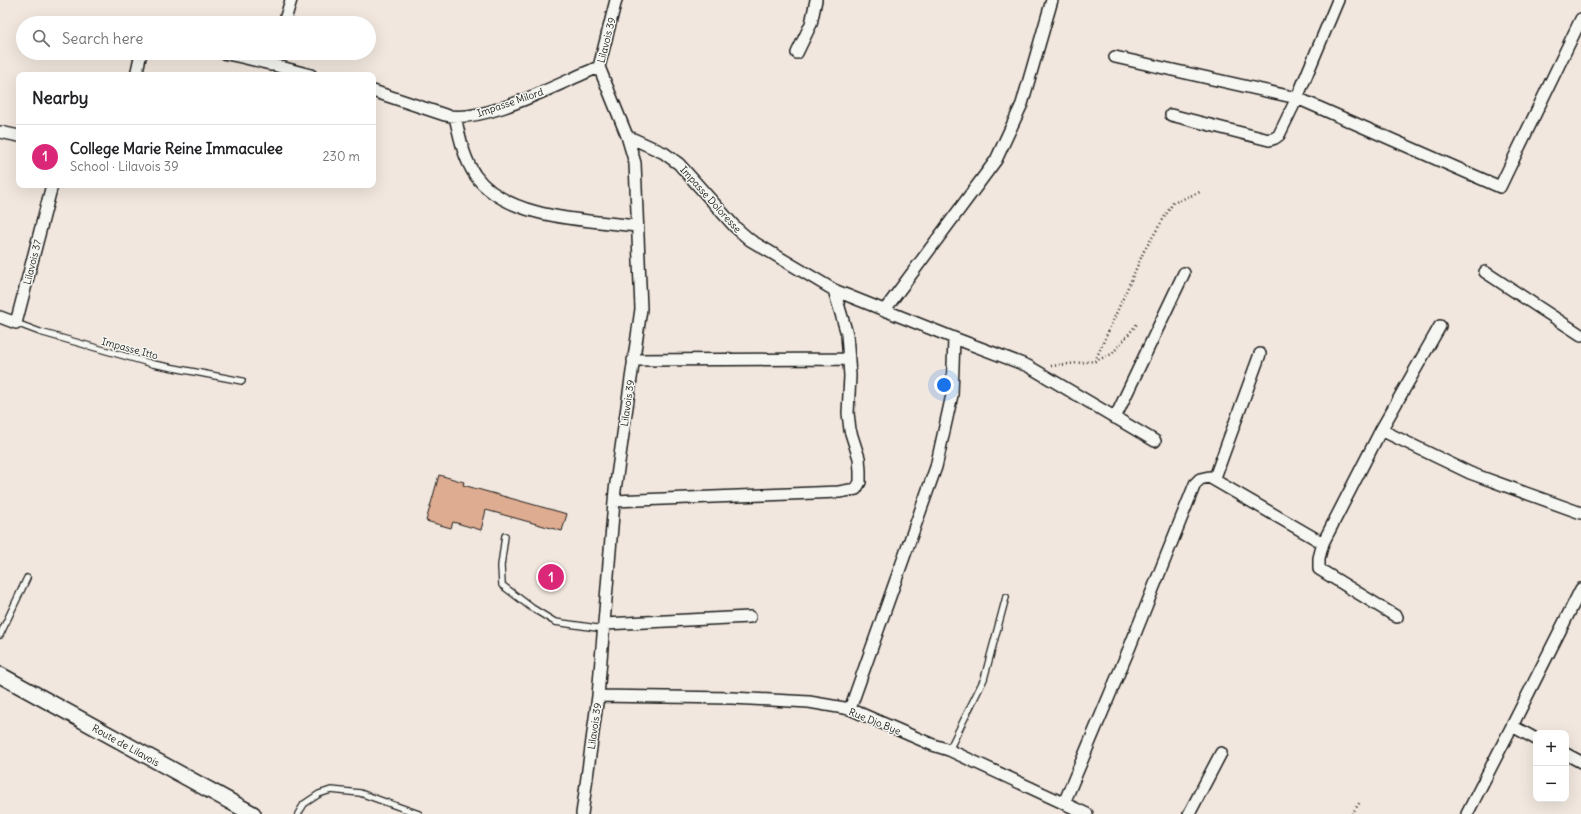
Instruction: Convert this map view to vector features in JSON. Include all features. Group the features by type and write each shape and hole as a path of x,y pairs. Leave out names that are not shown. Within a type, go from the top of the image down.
{"main road":[{"name":"Route de Lilavois","path":"0,675 250,814"}],"street":[{"path":"286,16 291,0"},
{"name":"Lilavois 39","path":"582,814 598,696 614,501 641,309 635,163 627,136 599,67 616,0"},
{"path":"797,53 811,24 816,0"},
{"path":"884,311 996,160 1022,104 1052,0"},
{"path":"1171,115 1269,140 1276,138 1279,135 1297,98 1338,0"},
{"path":"1115,58 1297,98 1500,186 1581,19"},
{"path":"137,72 139,60"},
{"path":"254,60 299,72"},
{"path":"271,65 273,60"},
{"name":"Impasse Milord","path":"376,92 455,117 487,112 529,98 599,67"},
{"path":"455,117 462,146 473,170 488,188 503,199 529,209 561,217 637,226"},
{"path":"0,132 16,135"},
{"name":"Impasse Doloresse","path":"627,136 664,153 679,164 730,222 750,240 834,290 884,311 1028,366 1155,442"},
{"name":"Lilavois 37","path":"16,323 51,188"},
{"path":"1485,272 1581,335"},
{"path":"1115,418 1184,273"},
{"path":"614,501 840,492 856,489 860,482 860,471 859,458 850,430 848,413 850,390 847,334 834,290"},
{"path":"0,317 16,323"},
{"path":"1397,617 1319,569 1319,558 1323,543 1381,430 1440,326"},
{"path":"850,709 936,467 952,395 954,338"},
{"path":"1214,480 1260,354"},
{"path":"633,360 849,359"},
{"path":"1381,430 1470,474 1581,513"},
{"path":"1064,803 1196,484 1200,479 1205,477 1214,480 1323,543"},
{"path":"1466,814 1581,589"},
{"path":"604,626 750,616"},
{"name":"Rue Djo Bye","path":"598,696 740,698 809,702 850,709 933,745 949,750 1087,814"},
{"path":"1512,726 1533,737"},
{"path":"1189,814 1221,753"},
{"path":"1569,756 1581,762"}],"lane":[{"name":"Impasse Itto","path":"16,323 40,332 152,364 242,381"},
{"path":"505,536 501,566 502,585 532,608 555,622 604,626"},
{"path":"0,635 27,578"},
{"path":"949,750 984,679 1006,597"},
{"path":"298,814 304,804 319,794 331,790 360,793 419,814"}],"path":[{"path":"1095,361 1144,251 1173,203 1200,192"},
{"path":"1028,366 1048,367 1095,361 1112,354 1137,324"},
{"path":"1352,814 1360,802"}],"building":[{"path":"439,475 464,482 463,485 567,514 562,531 486,510 481,530 453,522 451,528 426,521"}],"place":[{"name":"College Marie Reine Immaculee","path":"551,577"}]}
